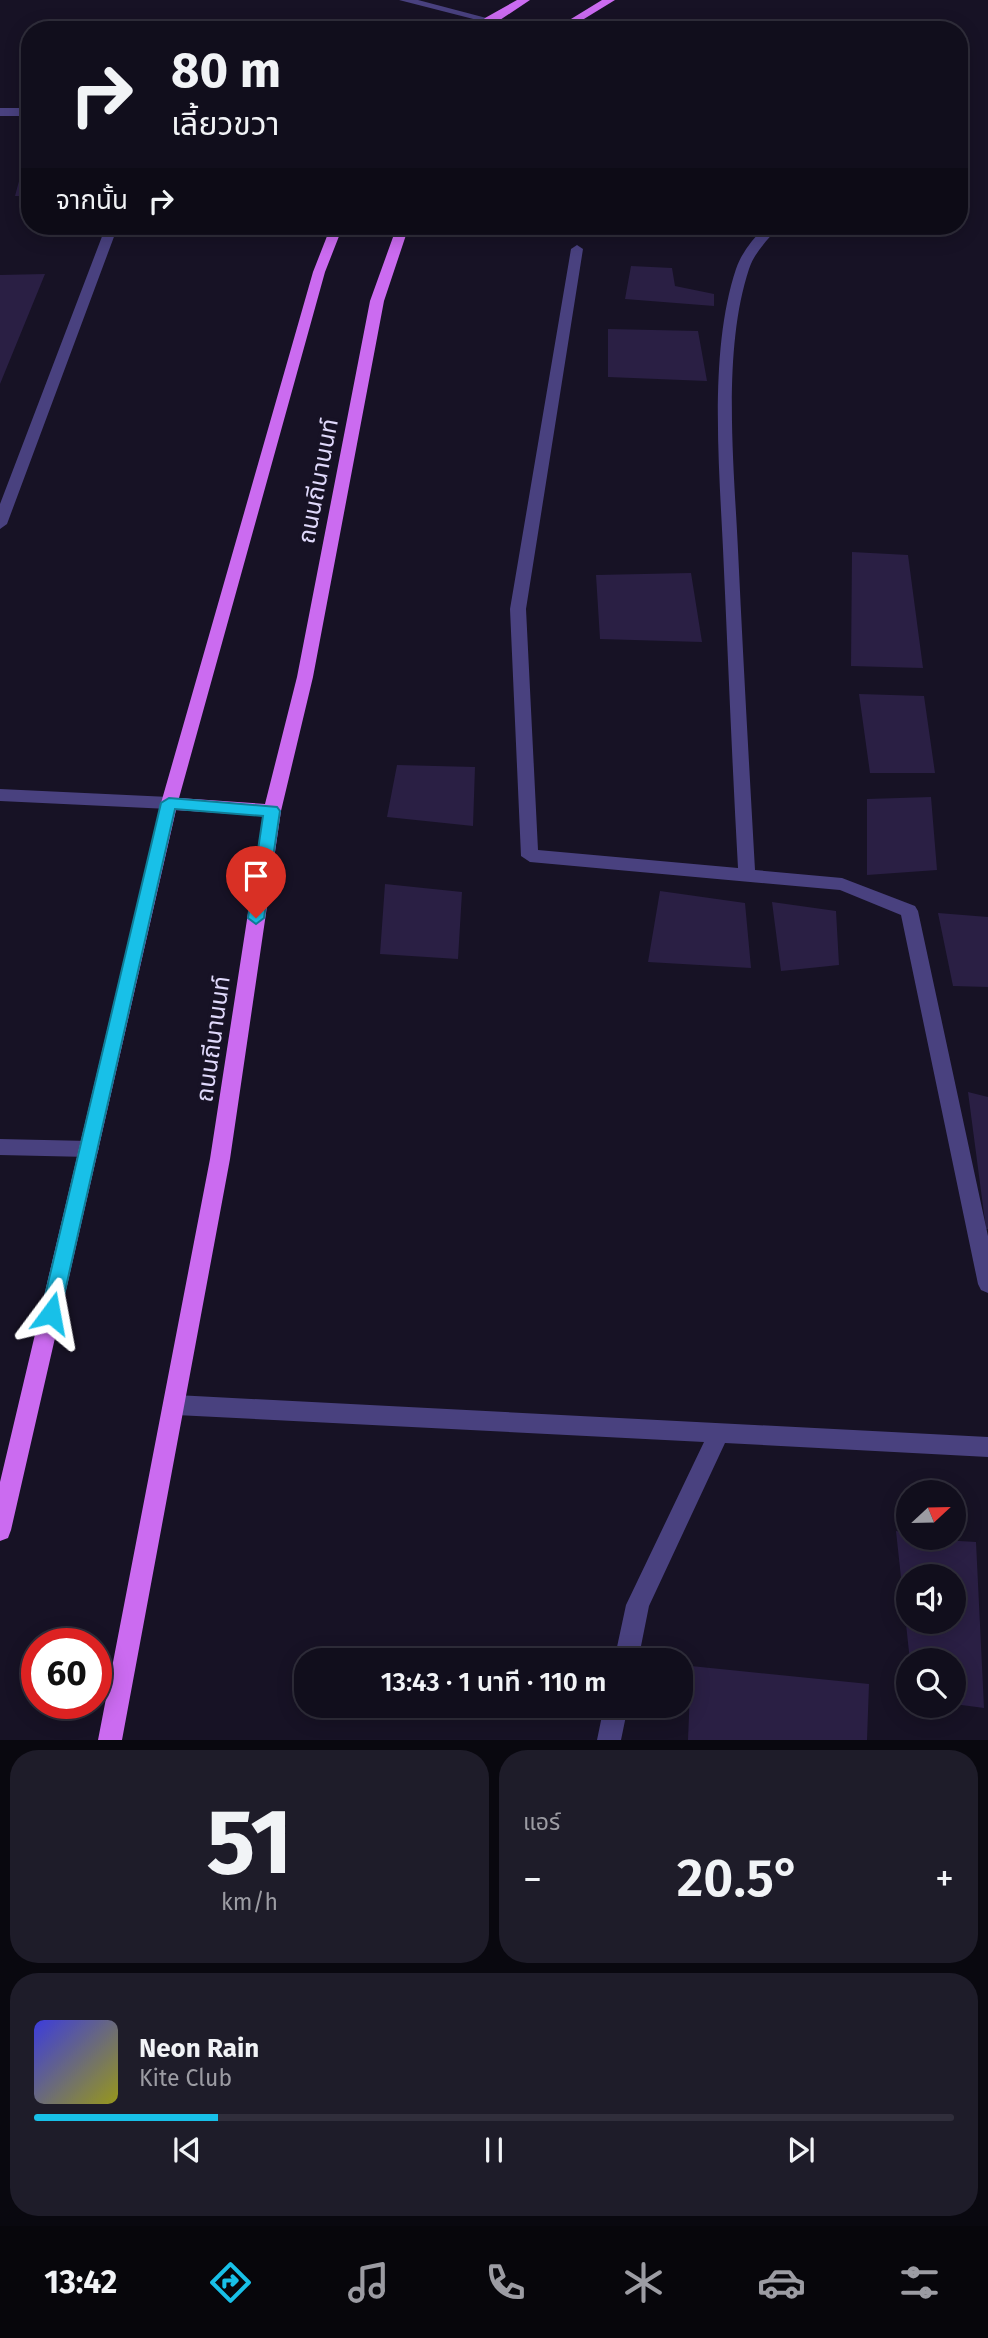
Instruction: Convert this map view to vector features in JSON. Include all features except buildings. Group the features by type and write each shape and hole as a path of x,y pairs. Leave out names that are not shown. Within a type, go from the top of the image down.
{"main road":[{"path":"489,20 525,0"},
{"path":"574,21 610,0"},
{"name":"ถนนถีนานนท์","path":"0,1530 169,803 319,272 333,235"},
{"name":"ถนนถีนานนท์","path":"110,1740 176,1405 220,1159 272,811 305,677 377,301 400,235"},
{"path":"169,803 272,811"}],"street":[{"path":"405,0 489,20"},
{"path":"0,112 21,113"},
{"path":"0,524 109,235"},
{"path":"747,875 728,485 730,356 741,275 753,245 764,235"},
{"path":"577,250 518,609 530,856 842,884 909,911 988,1284"},
{"path":"0,795 169,803"},
{"path":"0,1147 89,1149"},
{"path":"176,1405 988,1447"},
{"path":"629,1648 638,1605 719,1433"},
{"path":"608,1740 613,1718"}],"route":[{"path":"51,1313 169,803 272,811 256,918"}]}
